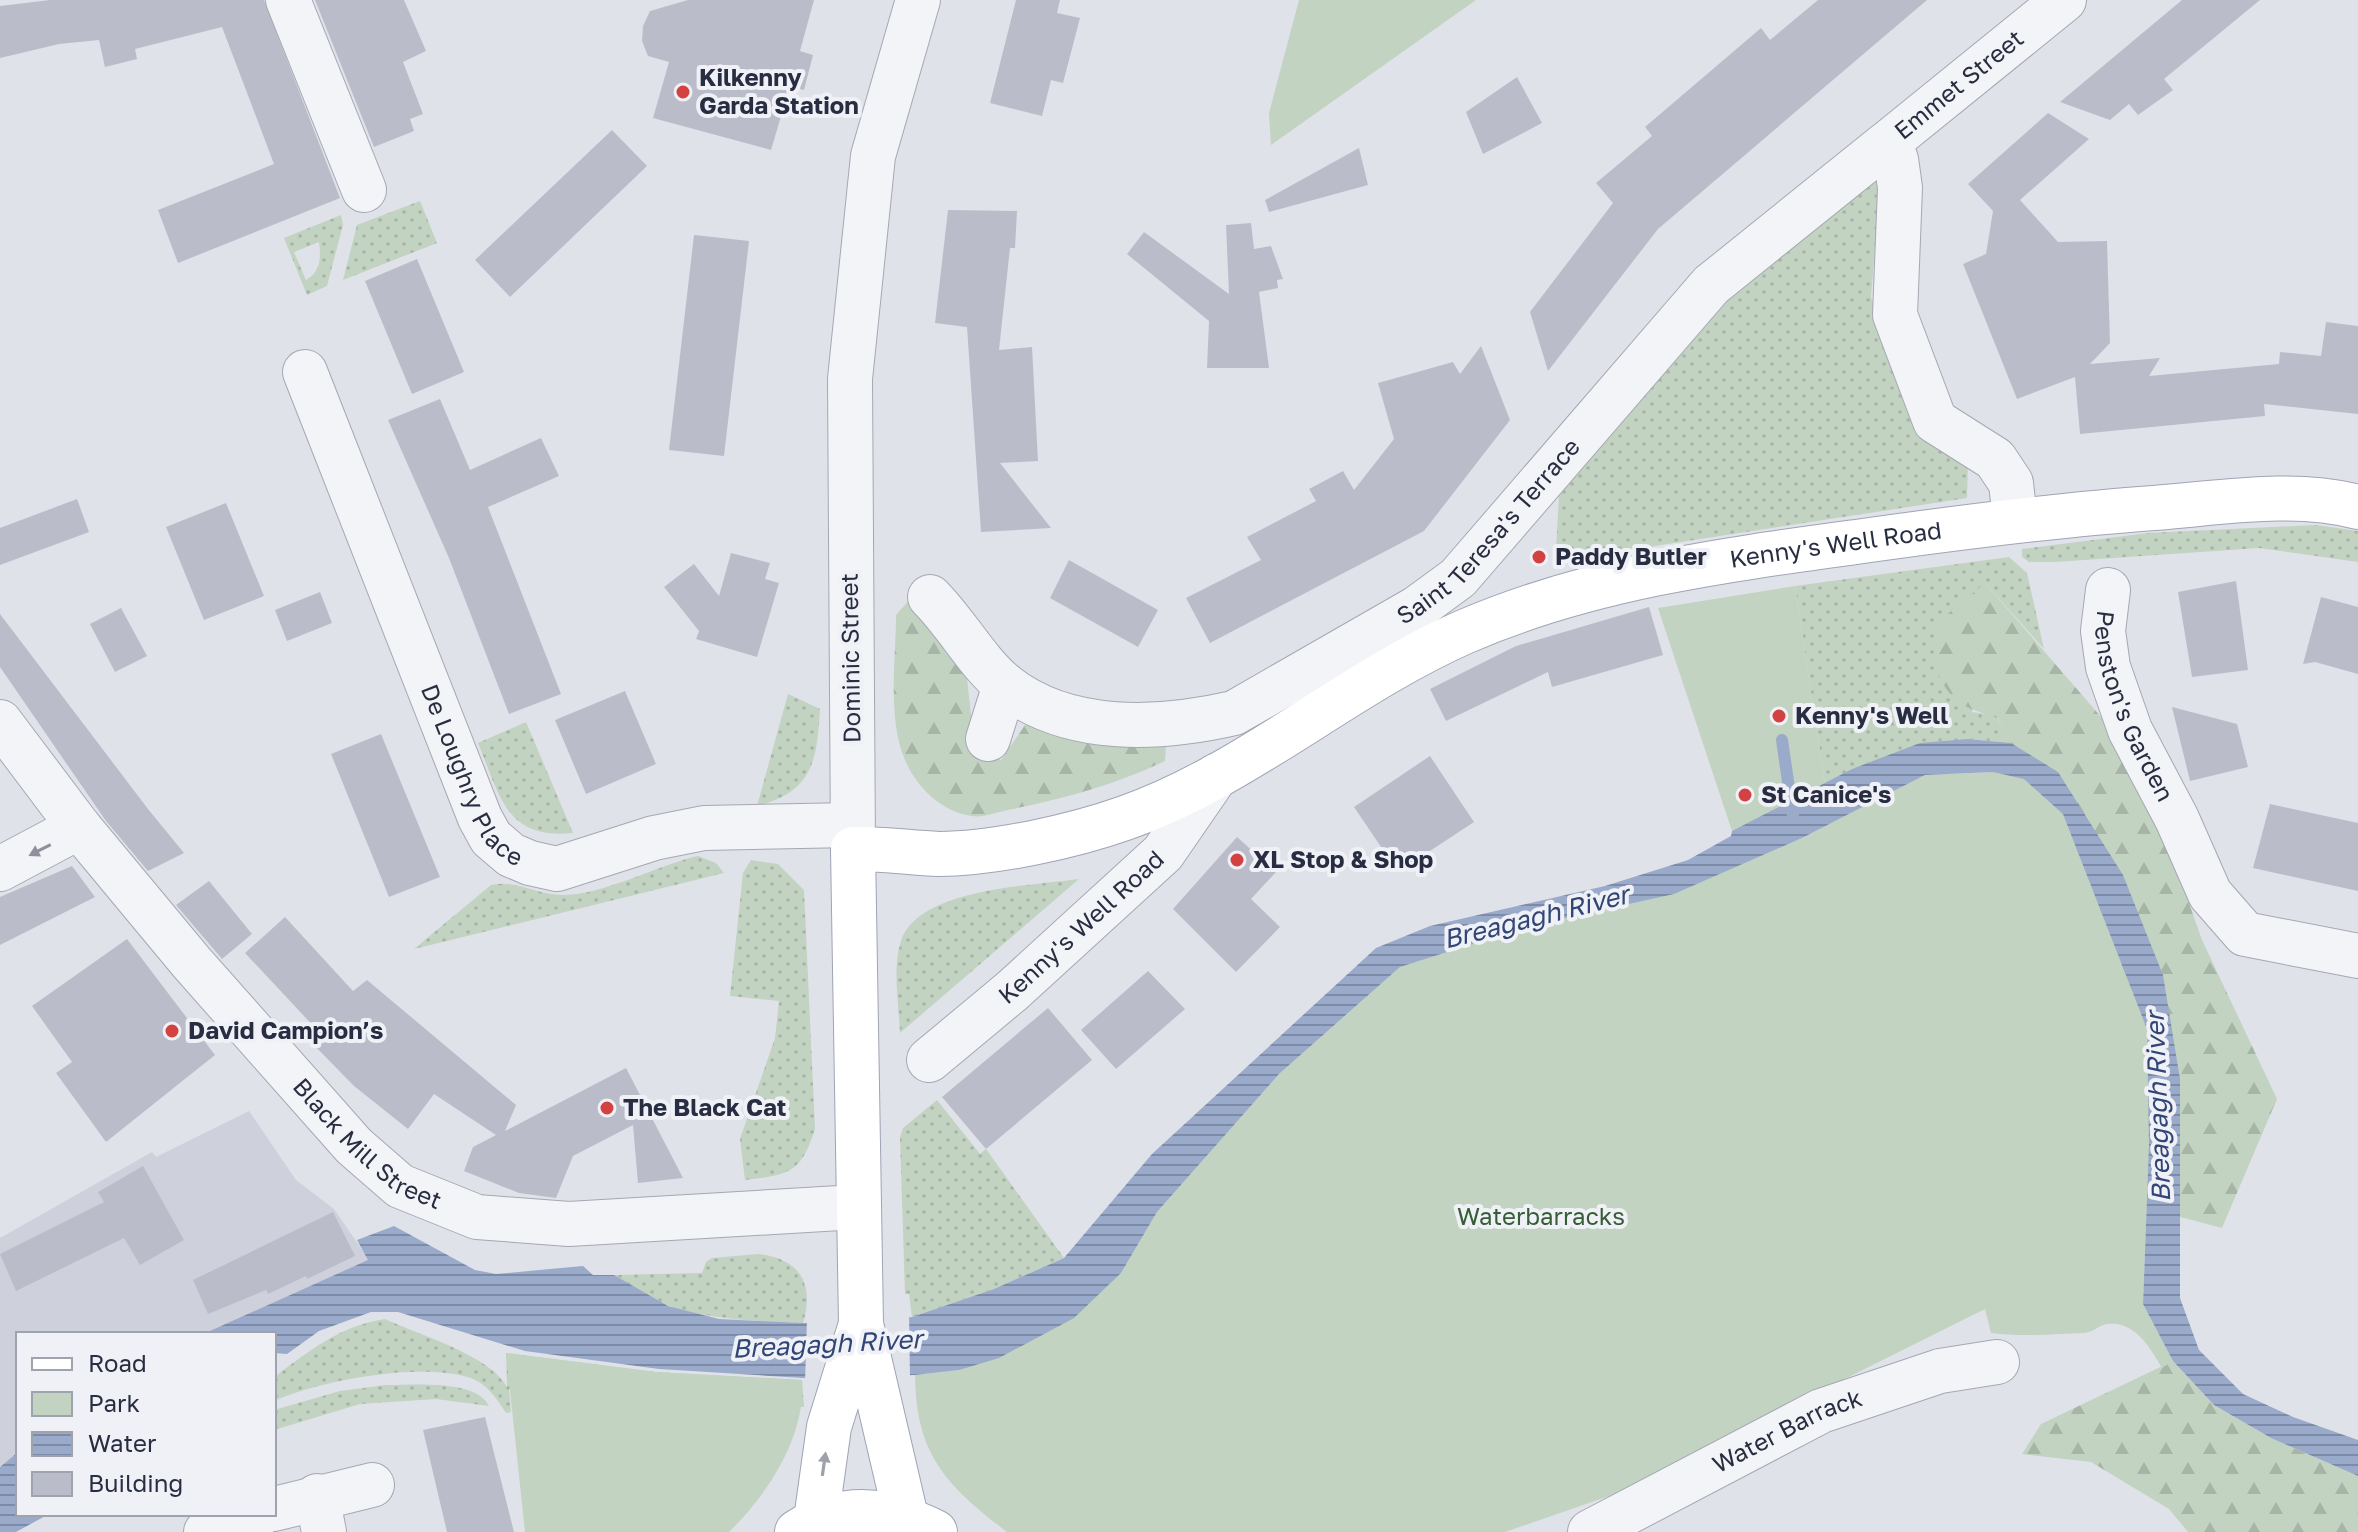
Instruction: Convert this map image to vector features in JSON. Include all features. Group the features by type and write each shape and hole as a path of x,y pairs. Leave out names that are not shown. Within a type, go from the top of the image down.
{"main road":[{"name":"Kenny's Well Road","path":"853,837 941,854 1038,842 1126,818 1216,776 1354,690 1462,633 1591,587 1657,572 2015,520 2273,499 2335,501 2358,507"},
{"name":"Dominic Street","path":"853,837 861,1309 882,1408 920,1525"},
{"name":"Dominic Street","path":"806,1526 833,1407 861,1309"},
{"path":"806,1526 845,1512 876,1511 920,1525"}],"street":[{"path":"288,0 364,190"},
{"name":"Dominic Street","path":"853,837 850,379 873,156 918,0"},
{"name":"Emmet Street","path":"2015,520 2011,483 1995,459 1935,421 1895,315 1900,188 1896,159 1885,145 2064,0"},
{"name":"Saint Teresa's Terrace","path":"930,597 1005,685 1040,707 1102,725 1207,719 1234,713 1417,608 1458,578 1501,532 1711,285 1885,145"},
{"name":"De Loughry Place","path":"305,372 480,818 491,838 511,855 557,869 654,838 704,828 853,837"},
{"name":"Penston's Garden","path":"2108,590 2103,631 2108,667 2130,730 2177,819 2210,894 2245,934 2358,956"},
{"path":"988,739 1005,685"},
{"name":"Black Mill Street","path":"0,722 13,765 79,827 354,1146 400,1186 477,1217 569,1224 857,1207"},
{"name":"Kenny's Well Road","path":"929,1060 1012,991 1163,853 1216,776"},
{"path":"0,869 79,827"},
{"name":"Water Barrack","path":"1590,1532 1821,1411 1940,1371 1997,1362"},
{"path":"276,1509 320,1514 372,1485"},
{"path":"206,1532 254,1516"}],"shaded area":[{"path":"249,1111 296,1180 334,1209 369,1260 207,1332 16,1332 16,1454 0,1467 0,1238 152,1152 156,1157"}],"green space":[{"path":"1299,0 1476,0 1271,145 1269,113"},
{"path":"1873,173 1880,187 1871,297 1925,437 1968,462 1967,498 1590,556 1556,551 1559,494 1717,300"},
{"path":"420,201 437,243 343,280 357,225"},
{"path":"341,215 343,225 327,286 307,295 284,238","holes":["319,242 317,269 306,280 294,252"]},
{"path":"2316,525 2358,531 2358,562 2259,548 2055,562 2029,562 2022,557 2022,549 2148,533"},
{"path":"2009,557 2027,573 2044,649 1985,583 1972,712 1996,715 2011,743 1968,739 1852,769 1825,785 1795,586"},
{"path":"1985,583 2115,733 2153,801 2202,940 2277,1099 2222,1228 2120,1201 1993,772 2004,730 1997,716 1972,709 1954,697 1941,680 1932,656 1938,644 1938,622"},
{"name":"Kenny's Well","path":"1795,586 1825,785 1732,831 1658,608"},
{"path":"910,599 967,678 974,742 1001,760 1025,725 1099,732 1167,728 1165,761 1088,790 985,816 961,814 941,804 924,789 910,770 899,744 896,726 896,615"},
{"path":"788,694 820,709 814,758 801,783 776,800 757,806"},
{"path":"526,722 573,833 550,833 533,829 519,821 508,810 493,780 478,743"},
{"name":"Waterbarracks","path":"1993,772 2024,779 2063,814 2147,1029 2149,1146 2143,1304 2173,1361 2162,1368 2141,1337 2117,1324 2104,1325 2085,1333 1991,1333 1985,1309 1612,1495 1505,1532 1007,1532 967,1499 938,1466 921,1427 915,1375 959,1370 1121,1273 1157,1212 1279,1074 1400,967 1804,837 1925,775"},
{"path":"698,856 716,863 724,873 414,949 491,885 509,884 555,895 580,893 614,885"},
{"path":"751,860 778,864 804,890 815,1129 804,1155 791,1169 773,1176 745,1180 740,1139 775,1038 779,1001 730,996 743,873"},
{"path":"1079,879 900,1033 898,952 912,923 930,910 979,893"},
{"path":"937,1100 980,1154 986,1149 1064,1258 994,1289 912,1317 909,1294 905,1294 900,1137 903,1128"},
{"path":"758,1254 784,1261 800,1275 807,1296 803,1323 753,1321 680,1309 635,1290 614,1275 702,1273 706,1262 712,1258"},
{"path":"385,1319 452,1347 486,1365 507,1387 506,1353 656,1372 802,1380 804,1407 509,1389 511,1412 506,1413 491,1392 477,1381 425,1372 344,1380 276,1400 276,1376 313,1349 368,1322"},
{"path":"506,1353 656,1372 802,1380 798,1422 782,1463 757,1500 729,1532 525,1532"},
{"path":"2173,1361 2214,1405 2271,1438 2358,1476 2358,1532 2188,1532 2169,1509 2091,1462 2022,1454 2041,1424"},
{"path":"386,1385 443,1385 472,1391 489,1406 436,1399 360,1404 276,1429 276,1409 340,1391"}],"water":[{"name":"Breagagh River","path":"1968,739 2011,743 2058,772 2123,875 2163,975 2180,1079 2180,1298 2199,1350 2243,1394 2293,1417 2358,1440 2358,1476 2271,1438 2214,1405 2173,1361 2143,1304 2149,1146 2147,1029 2063,814 2024,779 1993,772 1925,775 1804,837 1674,894 1529,926 1400,967 1279,1074 1157,1212 1121,1273 1074,1318 999,1358 959,1370 915,1375 803,1378 659,1369 525,1351 398,1312 371,1312 319,1331 287,1354 276,1353 276,1332 207,1332 368,1260 357,1240 394,1226 475,1270 496,1274 583,1266 593,1275 614,1275 668,1306 719,1319 803,1323 912,1317 994,1289 1064,1258 1152,1154 1376,948 1430,926 1605,886 1688,860 1731,836 1732,831 1852,769 1920,743"},
{"path":"16,1454 16,1516 45,1516 16,1532 0,1532 0,1467"}],"pier":[{"path":"909,1313 910,1379 805,1382 807,1319"}],"building":[{"path":"50,0 264,0 340,198 178,263 158,210 274,164 222,27 135,49 137,59 105,67 99,40 59,44 0,58 0,6"},
{"path":"315,0 404,0 426,51 403,62 423,114 410,119 414,131 374,147"},
{"path":"688,0 814,0 800,51 813,55 804,90 790,86 771,150 653,118 669,62 648,56 642,41 643,26 650,11"},
{"path":"1016,0 1060,0 1057,13 1080,18 1063,83 1051,80 1042,116 990,103"},
{"path":"1818,0 1927,0 1658,229 1548,371 1530,312 1613,203 1596,183 1652,136 1645,127 1761,28 1770,40"},
{"path":"2182,0 2260,0 2164,79 2173,90 2138,115 2129,104 2110,120 2060,102"},
{"path":"1517,77 1542,123 1483,154 1466,112"},
{"path":"2048,113 2089,139 2020,200 2058,242 2107,241 2110,343 2090,364 2160,358 2149,376 2279,364 2280,352 2321,356 2326,322 2358,326 2358,414 2264,404 2265,416 2080,434 2075,377 2017,399 1963,264 1986,254 1993,211 1968,184"},
{"path":"612,130 647,166 510,297 475,260"},
{"path":"1359,148 1368,185 1269,212 1265,200"},
{"path":"948,210 1017,211 1015,248 1010,248 999,350 1032,347 1038,461 1000,463 1051,528 981,532 967,327 935,323"},
{"path":"1251,223 1254,249 1271,246 1283,279 1277,280 1278,288 1259,292 1269,368 1207,368 1209,321 1127,254 1144,232 1229,294 1226,225"},
{"path":"694,235 749,241 724,456 669,450"},
{"path":"417,259 464,372 412,394 365,281"},
{"path":"1481,346 1510,420 1424,531 1210,643 1186,598 1261,560 1247,537 1316,501 1309,489 1343,471 1354,490 1394,439 1378,383 1453,362 1460,374"},
{"path":"440,399 470,470 541,438 559,476 488,507 561,694 509,714 449,558 388,420"},
{"path":"77,499 89,532 0,565 0,528"},
{"path":"226,503 264,596 204,620 166,527"},
{"path":"731,553 770,563 765,579 779,583 757,657 696,639 699,631 664,587 694,564 719,596"},
{"path":"1069,560 1158,610 1138,647 1050,598"},
{"path":"2236,581 2248,670 2192,677 2178,592"},
{"path":"320,592 332,623 287,641 275,610"},
{"path":"2321,597 2358,607 2358,674 2315,662 2303,664"},
{"path":"1649,607 1663,655 1552,687 1548,672 1446,721 1430,689 1516,646"},
{"path":"121,608 147,656 115,672 90,624"},
{"path":"0,614 184,853 148,871 106,821 0,667"},
{"path":"625,691 656,764 586,794 555,720"},
{"path":"2172,707 2237,724 2248,767 2190,781"},
{"path":"381,734 440,877 389,897 331,754"},
{"path":"1430,756 1474,822 1398,872 1354,807"},
{"path":"2270,804 2358,823 2358,891 2253,868"},
{"path":"1237,837 1276,872 1251,899 1280,927 1236,972 1173,909"},
{"path":"72,866 95,897 0,945 0,897"},
{"path":"209,881 252,934 222,959 176,905"},
{"path":"285,917 353,991 367,980 516,1105 505,1131 626,1068 683,1178 638,1183 633,1125 573,1156 556,1198 519,1193 464,1171 473,1147 496,1135 434,1094 408,1129 354,1086 308,1039 318,1031 245,953"},
{"path":"127,939 215,1055 106,1142 56,1073 72,1062 32,1006"},
{"path":"1148,971 1185,1009 1116,1069 1081,1030"},
{"path":"1048,1008 1092,1060 986,1149 942,1097"},
{"path":"143,1166 184,1240 140,1265 124,1238 16,1291 0,1254 104,1202 98,1192"},
{"path":"333,1212 355,1256 307,1279 306,1276 268,1294 266,1290 208,1314 193,1280"},
{"path":"485,1417 514,1532 447,1532 423,1430"}],"waterway":[{"path":"1782,740 1793,816"}],"place":[{"name":"Kilkenny Garda Station","path":"683,92"},
{"name":"Paddy Butler","path":"1539,557"},
{"name":"Kenny's Well","path":"1779,716"},
{"name":"St Canice's","path":"1745,795"},
{"name":"XL Stop & Shop","path":"1237,860"},
{"name":"David Campion’s","path":"172,1031"},
{"name":"The Black Cat","path":"607,1108"}]}
